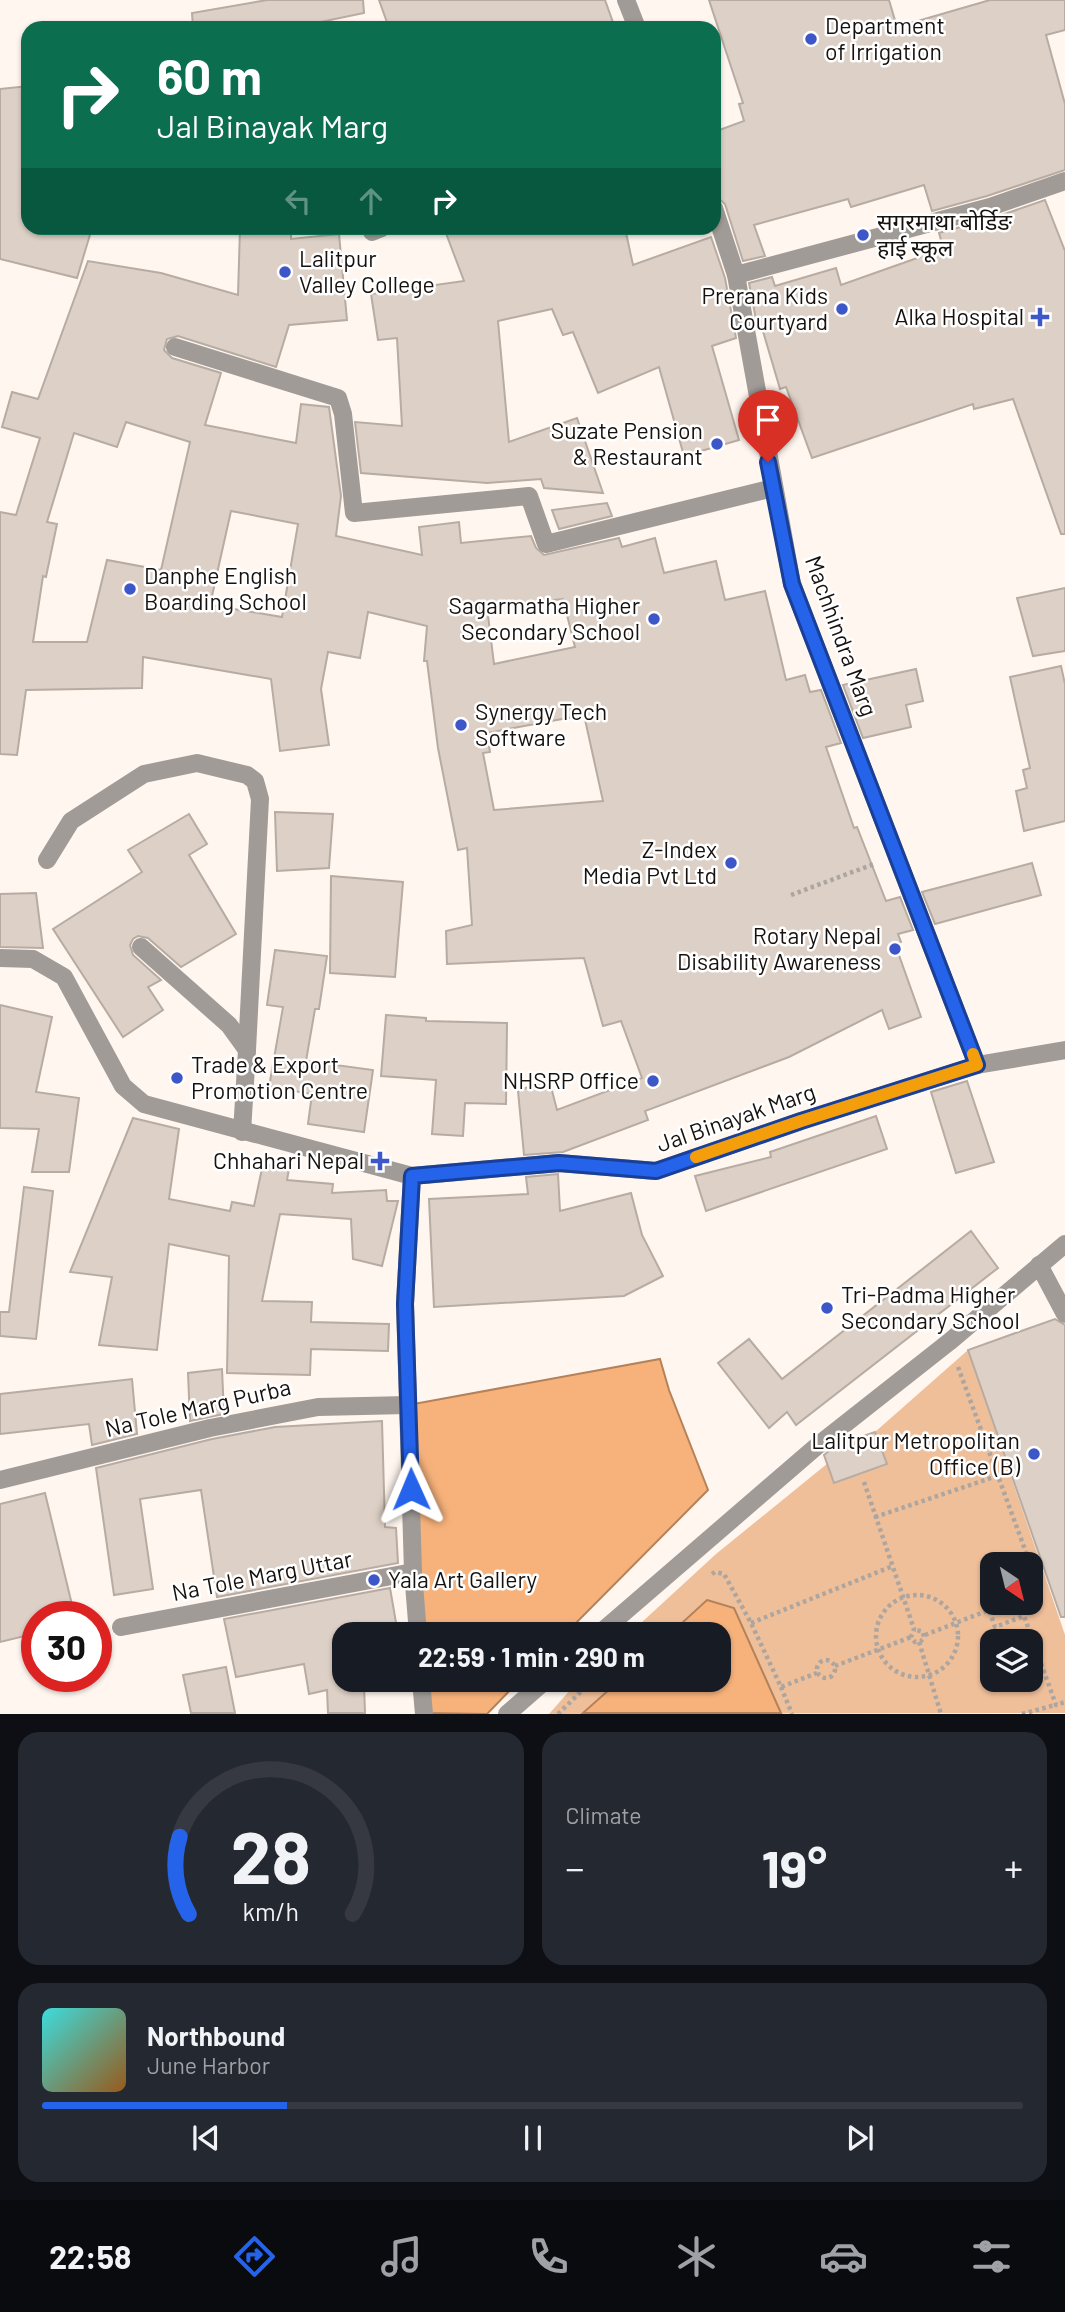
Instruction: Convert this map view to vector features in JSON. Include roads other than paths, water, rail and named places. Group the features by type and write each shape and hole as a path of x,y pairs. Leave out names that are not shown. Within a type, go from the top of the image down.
{"street":[{"path":"626,0 634,21"},
{"path":"736,275 990,207 1065,181"},
{"name":"Machhindra Marg","path":"721,229 736,275 792,584 977,1065"},
{"path":"175,347 338,398 344,414 354,513 530,496 546,544 773,488"},
{"path":"47,860 71,821 144,774 197,763 247,775 255,781 260,799 242,1132"},
{"path":"141,947 229,1025 247,1050"},
{"name":"Jal Binayak Marg","path":"0,958 33,959 64,978 123,1086 144,1104 412,1176 559,1163 656,1171 977,1065 1065,1050"},
{"path":"412,1176 405,1304 413,1572 417,1622"},
{"path":"613,1622 817,1446 949,1342 1065,1244"},
{"path":"1039,1265 1065,1314"},
{"name":"Na Tole Marg Purba","path":"0,1480 210,1428 317,1407 408,1405"},
{"name":"Na Tole Marg Uttar","path":"121,1627 413,1572"},
{"path":"422,1692 424,1713"},
{"path":"507,1713 532,1692"}],"place":[{"name":"Department of Irrigation","path":"811,39"},
{"name":"सगरमाथा बोर्डिङ हाई स्कूल","path":"863,235"},
{"name":"Lalitpur Valley College","path":"285,272"},
{"name":"Prerana Kids Courtyard","path":"842,309"},
{"name":"Alka Hospital","path":"1040,317"},
{"name":"Suzate Pension & Restaurant","path":"717,444"},
{"name":"Danphe English Boarding School","path":"130,589"},
{"name":"Sagarmatha Higher Secondary School","path":"654,619"},
{"name":"Synergy Tech Software","path":"461,725"},
{"name":"Z-Index Media Pvt Ltd","path":"731,863"},
{"name":"Rotary Nepal Disability Awareness","path":"895,949"},
{"name":"Trade & Export Promotion Centre","path":"177,1078"},
{"name":"NHSRP Office","path":"653,1081"},
{"name":"Chhahari Nepal","path":"380,1161"},
{"name":"Tri-Padma Higher Secondary School","path":"827,1308"},
{"name":"Lalitpur Metropolitan Office (B)","path":"1034,1454"},
{"name":"Yala Art Gallery","path":"374,1580"}]}
